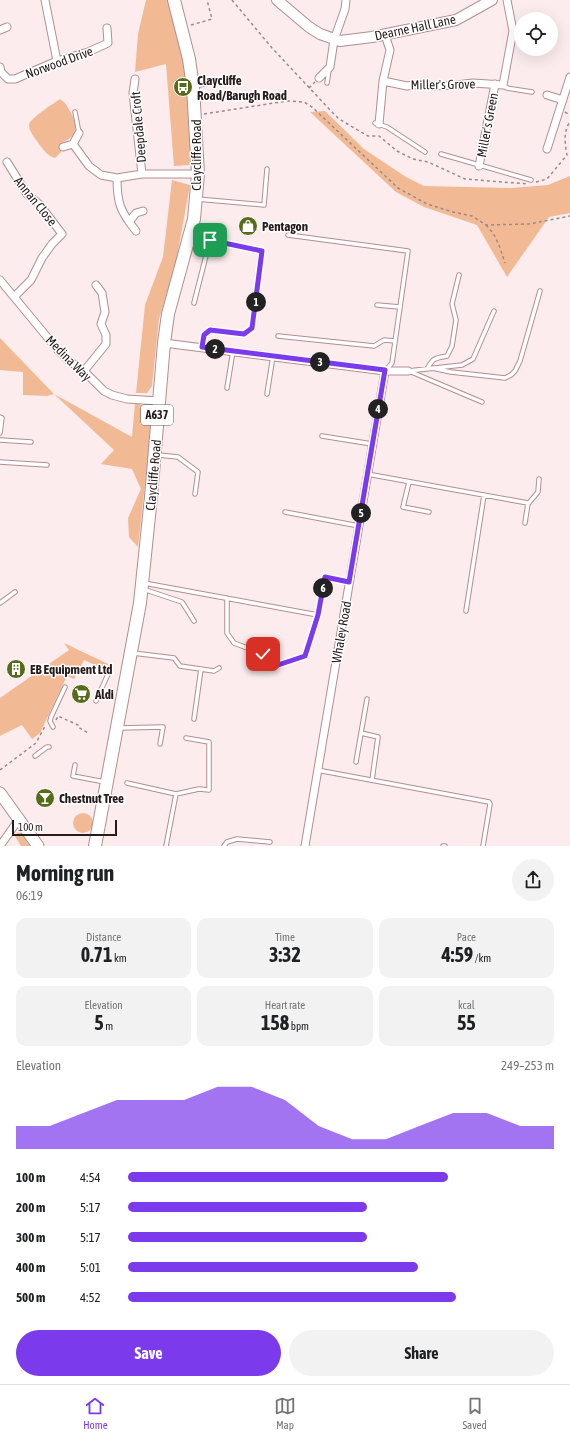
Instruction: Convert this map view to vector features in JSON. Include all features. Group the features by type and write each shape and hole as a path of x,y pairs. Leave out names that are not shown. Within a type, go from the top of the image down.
{"highway":[{"name":"Claycliffe Road","path":"95,846 132,652 142,586 158,401 168,314 194,219 196,199 198,174 194,87 189,59 174,0"},
{"name":"Claycliffe Road","path":"92,846 97,832"}],"main road":[{"name":"Dearne Hall Lane","path":"278,0 309,27 320,34 340,41 359,39 456,20 492,0"},
{"path":"0,793 38,846"}],"street":[{"path":"45,0 57,61"},
{"path":"319,78 330,67 334,40 345,9 346,0"},
{"path":"499,85 513,31 507,0"},
{"name":"Norwood Drive","path":"0,67 1,72 8,78 15,79 57,61 88,52 108,43 108,28"},
{"path":"377,124 383,81 390,50 385,34"},
{"path":"547,149 570,77"},
{"name":"Deepdale Croft","path":"135,80 133,93 142,174"},
{"name":"Miller's Grove","path":"383,81 407,86 421,84 434,86 456,86 474,83 499,85"},
{"name":"Miller's Green","path":"479,166 499,85"},
{"path":"547,95 563,100"},
{"path":"63,148 73,144 79,133"},
{"path":"73,144 89,166 101,175 116,178 142,174 198,174"},
{"name":"Annan Close","path":"6,162 27,194 40,205 62,234 52,244 42,258 31,280 14,297"},
{"path":"116,178 117,197 123,214 136,231"},
{"path":"129,222 136,213 143,211"},
{"name":"Medina Way","path":"0,280 57,349 68,360 84,371 104,391 127,399 158,401"},
{"path":"84,371 106,344 106,335 101,324 104,312 102,293 96,285"},
{"path":"164,343 385,370 408,371"},
{"name":"Whaley Road","path":"305,846 385,370"},
{"path":"0,846 19,819"}],"lane":[{"path":"327,83 330,67"},
{"path":"194,87 230,78"},
{"name":"Miller's Grove","path":"499,85 507,88 532,92"},
{"path":"76,112 79,133"},
{"path":"377,124 387,127 425,152"},
{"name":"Miller's Green","path":"441,154 531,180"},
{"path":"196,199 264,205 267,169"},
{"path":"288,235 408,251 392,362 385,370"},
{"path":"194,302 210,240 262,251 252,328 244,334 210,330 204,335 202,347"},
{"path":"427,369 435,358 447,356 452,346 456,320 452,304 459,275"},
{"path":"432,368 451,372 505,378 511,375 520,361 540,291"},
{"path":"377,305 400,307"},
{"path":"408,371 462,365 473,359 494,311"},
{"path":"278,336 374,346 384,340 395,342"},
{"path":"227,388 233,351"},
{"path":"267,394 273,356"},
{"path":"408,371 482,402"},
{"path":"0,418 2,418 0,433"},
{"path":"322,436 372,444"},
{"path":"0,440 31,442"},
{"path":"154,454 178,457 198,472 195,494"},
{"path":"0,462 47,465"},
{"path":"367,474 528,503"},
{"path":"525,523 528,503 538,492 539,479"},
{"path":"409,482 403,507 429,512"},
{"path":"466,611 484,495"},
{"path":"285,512 359,526"},
{"path":"227,598 227,633 234,643 263,654 266,663 278,665 305,656 318,615 325,577 349,582"},
{"path":"142,586 227,598 318,615"},
{"path":"142,586 182,602 194,621"},
{"path":"0,603 15,592"},
{"path":"132,652 174,658 180,666 214,671 218,668"},
{"path":"194,720 201,669"},
{"path":"96,701 109,672"},
{"path":"52,726 51,717 65,687"},
{"path":"356,762 367,699"},
{"path":"118,728 163,727 160,744"},
{"path":"361,733 378,737 372,780"},
{"path":"127,783 176,794 199,789 209,790 209,742 186,738"},
{"path":"35,756 49,747"},
{"path":"75,765 73,776 108,782"},
{"path":"317,770 489,802 488,823 482,846"},
{"path":"166,846 176,794"},
{"path":"224,846 227,842 237,839 270,842"}],"path":[{"path":"181,27 212,19 207,0"},
{"path":"232,0 272,48 339,119 368,136 379,136 402,154 413,159 428,162 465,179 525,185 547,179 567,155 564,145 570,122"},
{"path":"196,116 287,101 304,102 312,107 398,188 427,204 472,216 486,225 494,233 505,263"},
{"path":"486,225 529,224 570,216"},
{"path":"0,770 36,743 44,728 52,726 56,722 58,716 88,732"}],"shaded area":[{"path":"146,0 167,0 178,32 185,60 192,161 190,165 174,166 166,64 135,72 138,34"},
{"path":"60,99 65,103 70,111 74,121 75,130 71,137 61,143 61,152 55,158 42,148 31,133 29,125 37,115"},
{"path":"325,111 364,149 406,177 424,186 512,188 548,185 570,176 570,213 549,217 507,277 477,225 424,207 396,192 310,112"},
{"path":"172,180 190,185 175,268 159,319 152,386 147,393 136,393 145,305 163,257"},
{"path":"0,338 54,394 47,396 23,395 23,372 0,370"},
{"path":"54,394 132,437 135,403 145,406 152,421 138,547 129,537 128,518 141,489 132,469 101,464 114,450"},
{"path":"64,643 108,664 106,670 84,660 74,679 67,676 40,733 32,739 22,725 0,736 0,698 69,650"},
{"path":"83,813 90,816 93,823 90,830 83,833 76,830 73,823 76,816"},
{"path":"19,830 30,846 21,846 15,836"}],"place":[{"name":"Claycliffe Road/Barugh Road","path":"183,87"},
{"name":"Pentagon","path":"248,226"},
{"name":"EB Equipment Ltd","path":"16,669"},
{"name":"Aldi","path":"81,694"},
{"name":"Chestnut Tree","path":"45,798"}],"route":[{"path":"210,240 262,251 252,328 244,334 210,330 204,335 202,347 385,370 349,582 325,577 318,615 305,656 278,665 266,663 263,654"}]}
